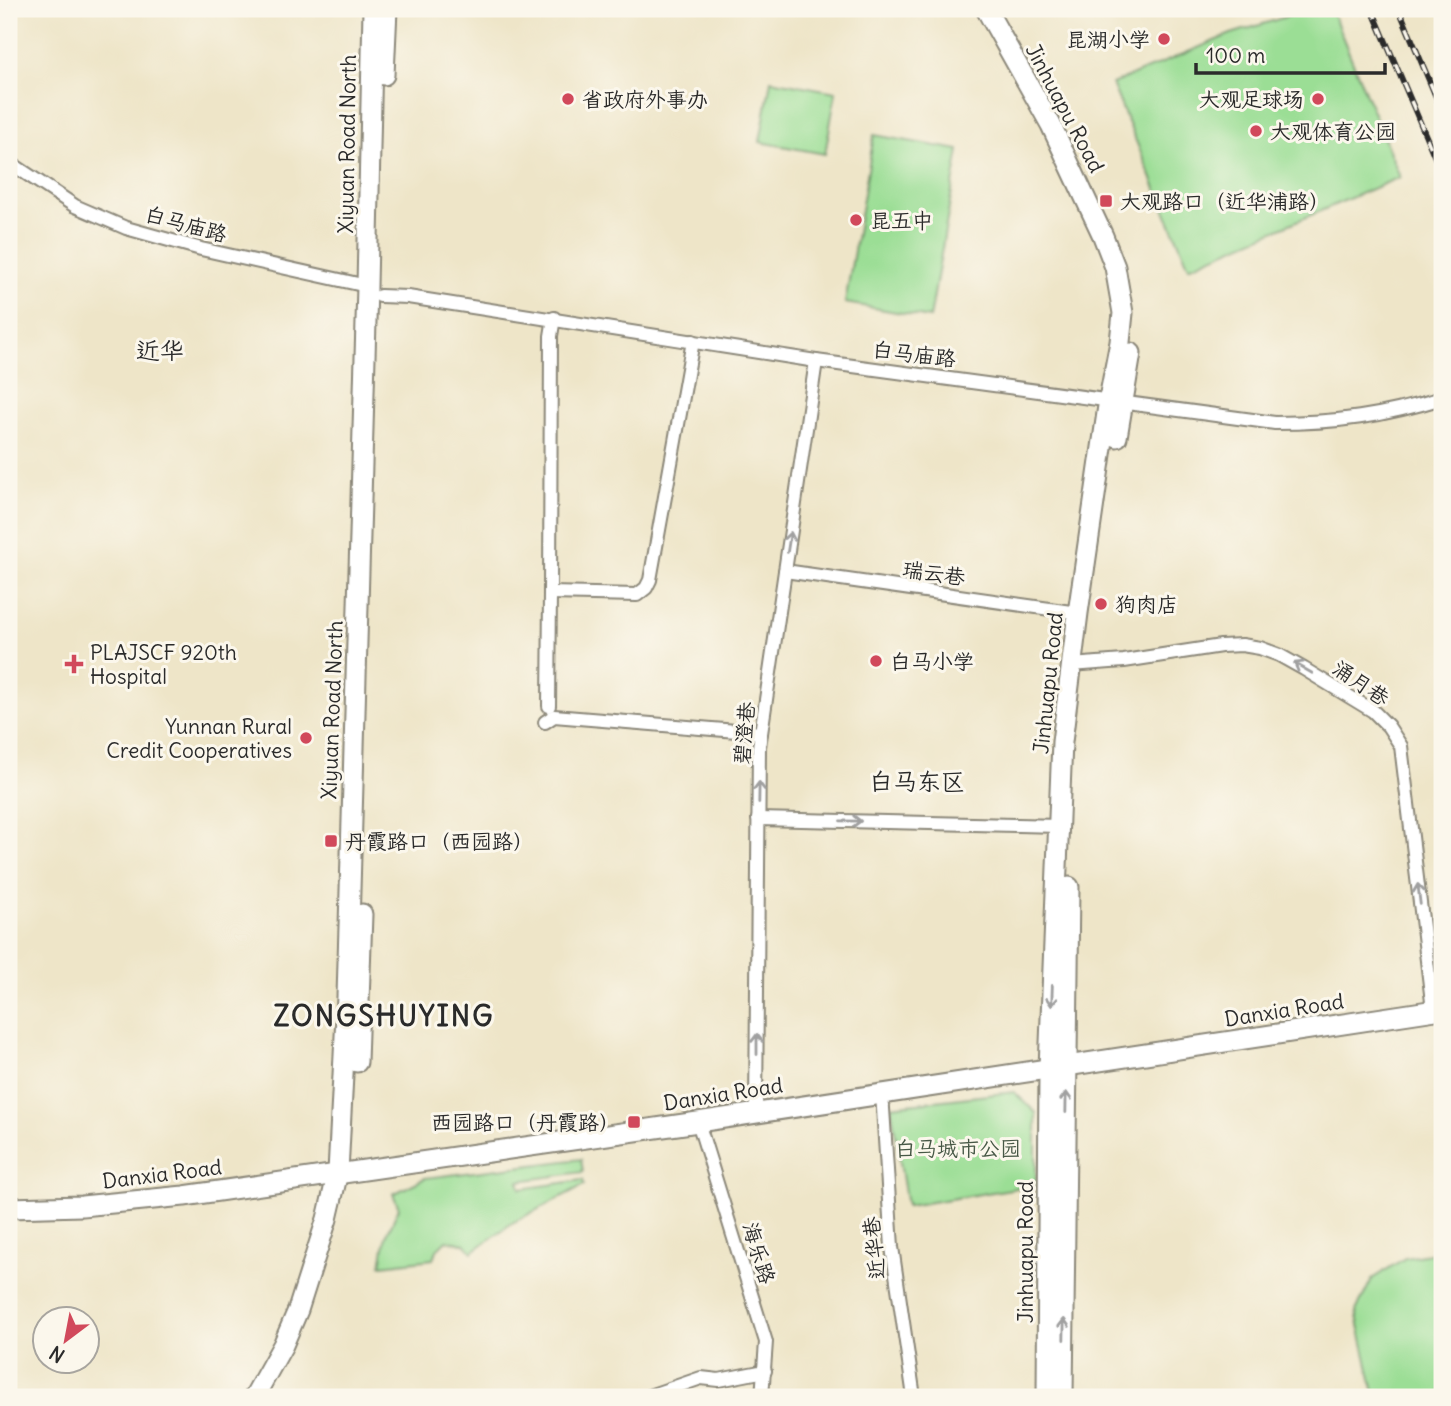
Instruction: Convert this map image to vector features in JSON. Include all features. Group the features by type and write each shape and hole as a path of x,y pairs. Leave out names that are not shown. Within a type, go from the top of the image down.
{"street":[{"name":"Xiyuan Road North","path":"373,9 374,291"},
{"name":"Xiyuan Road North","path":"269,1397 310,1315 339,1222 344,1171 347,997 387,9"},
{"name":"Jinhuapu Road","path":"986,9 1052,125 1103,236 1115,267 1123,313 1116,400 1077,666 1062,742 1058,1067 1063,1397"},
{"name":"Jinhuapu Road","path":"1001,9 1061,117 1114,231 1126,263 1135,314 1116,400 1078,613 1047,1397"},
{"name":"白马庙路","path":"9,162 75,206 125,228 374,291 817,361 1275,423 1349,420 1393,413 1442,398"},
{"path":"549,706 551,336 554,318"},
{"path":"550,593 637,595 646,589 650,580 693,341"},
{"name":"碧澄巷","path":"756,1112 761,733 817,361"},
{"name":"瑞云巷","path":"785,571 1078,613"},
{"name":"涌月巷","path":"1077,666 1242,645 1279,655 1373,711 1388,726 1401,746 1438,1010"},
{"path":"545,722 554,716 761,733"},
{"path":"758,819 1059,826"},
{"name":"Danxia Road","path":"9,1208 82,1206 184,1196 698,1122 1438,1010"},
{"name":"近华巷","path":"882,1093 892,1247 914,1397"},
{"name":"海乐路","path":"698,1122 766,1342 762,1397"},
{"name":"Xiyuan Road North","path":"254,1397 283,1345 298,1310 344,1171"},
{"path":"646,1397 701,1378 719,1380 765,1371"}],"green space":[{"name":"大观体育公园","path":"1311,9 1331,9 1400,177 1189,267 1112,84 1231,34"},
{"path":"771,80 836,92 825,154 760,142"},
{"path":"874,135 959,150 930,318 845,303"},
{"name":"白马城市公园","path":"1014,1092 1036,1113 1036,1185 907,1206 891,1106"},
{"path":"581,1159 583,1172 519,1181 521,1189 583,1180 584,1185 512,1223 472,1252 465,1244 446,1240 433,1259 381,1265 386,1236 399,1208 393,1194 425,1178"},
{"path":"1442,1252 1442,1397 1375,1397 1356,1311 1372,1279 1405,1258"}],"railway":[{"path":"1372,9 1442,174"},
{"path":"1399,9 1442,111"}],"place":[{"name":"昆湖小学","path":"1164,39"},
{"name":"省政府外事办","path":"568,99"},
{"name":"大观足球场","path":"1318,99"},
{"name":"大观体育公园","path":"1256,131"},
{"name":"大观路口（近华浦路）","path":"1106,201"},
{"name":"昆五中","path":"856,220"},
{"name":"狗肉店","path":"1101,604"},
{"name":"白马小学","path":"876,661"},
{"name":"PLAJSCF 920th Hospital","path":"74,664"},
{"name":"Yunnan Rural Credit Cooperatives","path":"306,738"},
{"name":"丹霞路口（西园路）","path":"331,841"},
{"name":"西园路口（丹霞路）","path":"634,1122"}],"district":[{"name":"近华","path":"160,350"},
{"name":"白马东区","path":"917,781"},
{"name":"ZONGSHUYING","path":"384,1016"}]}
